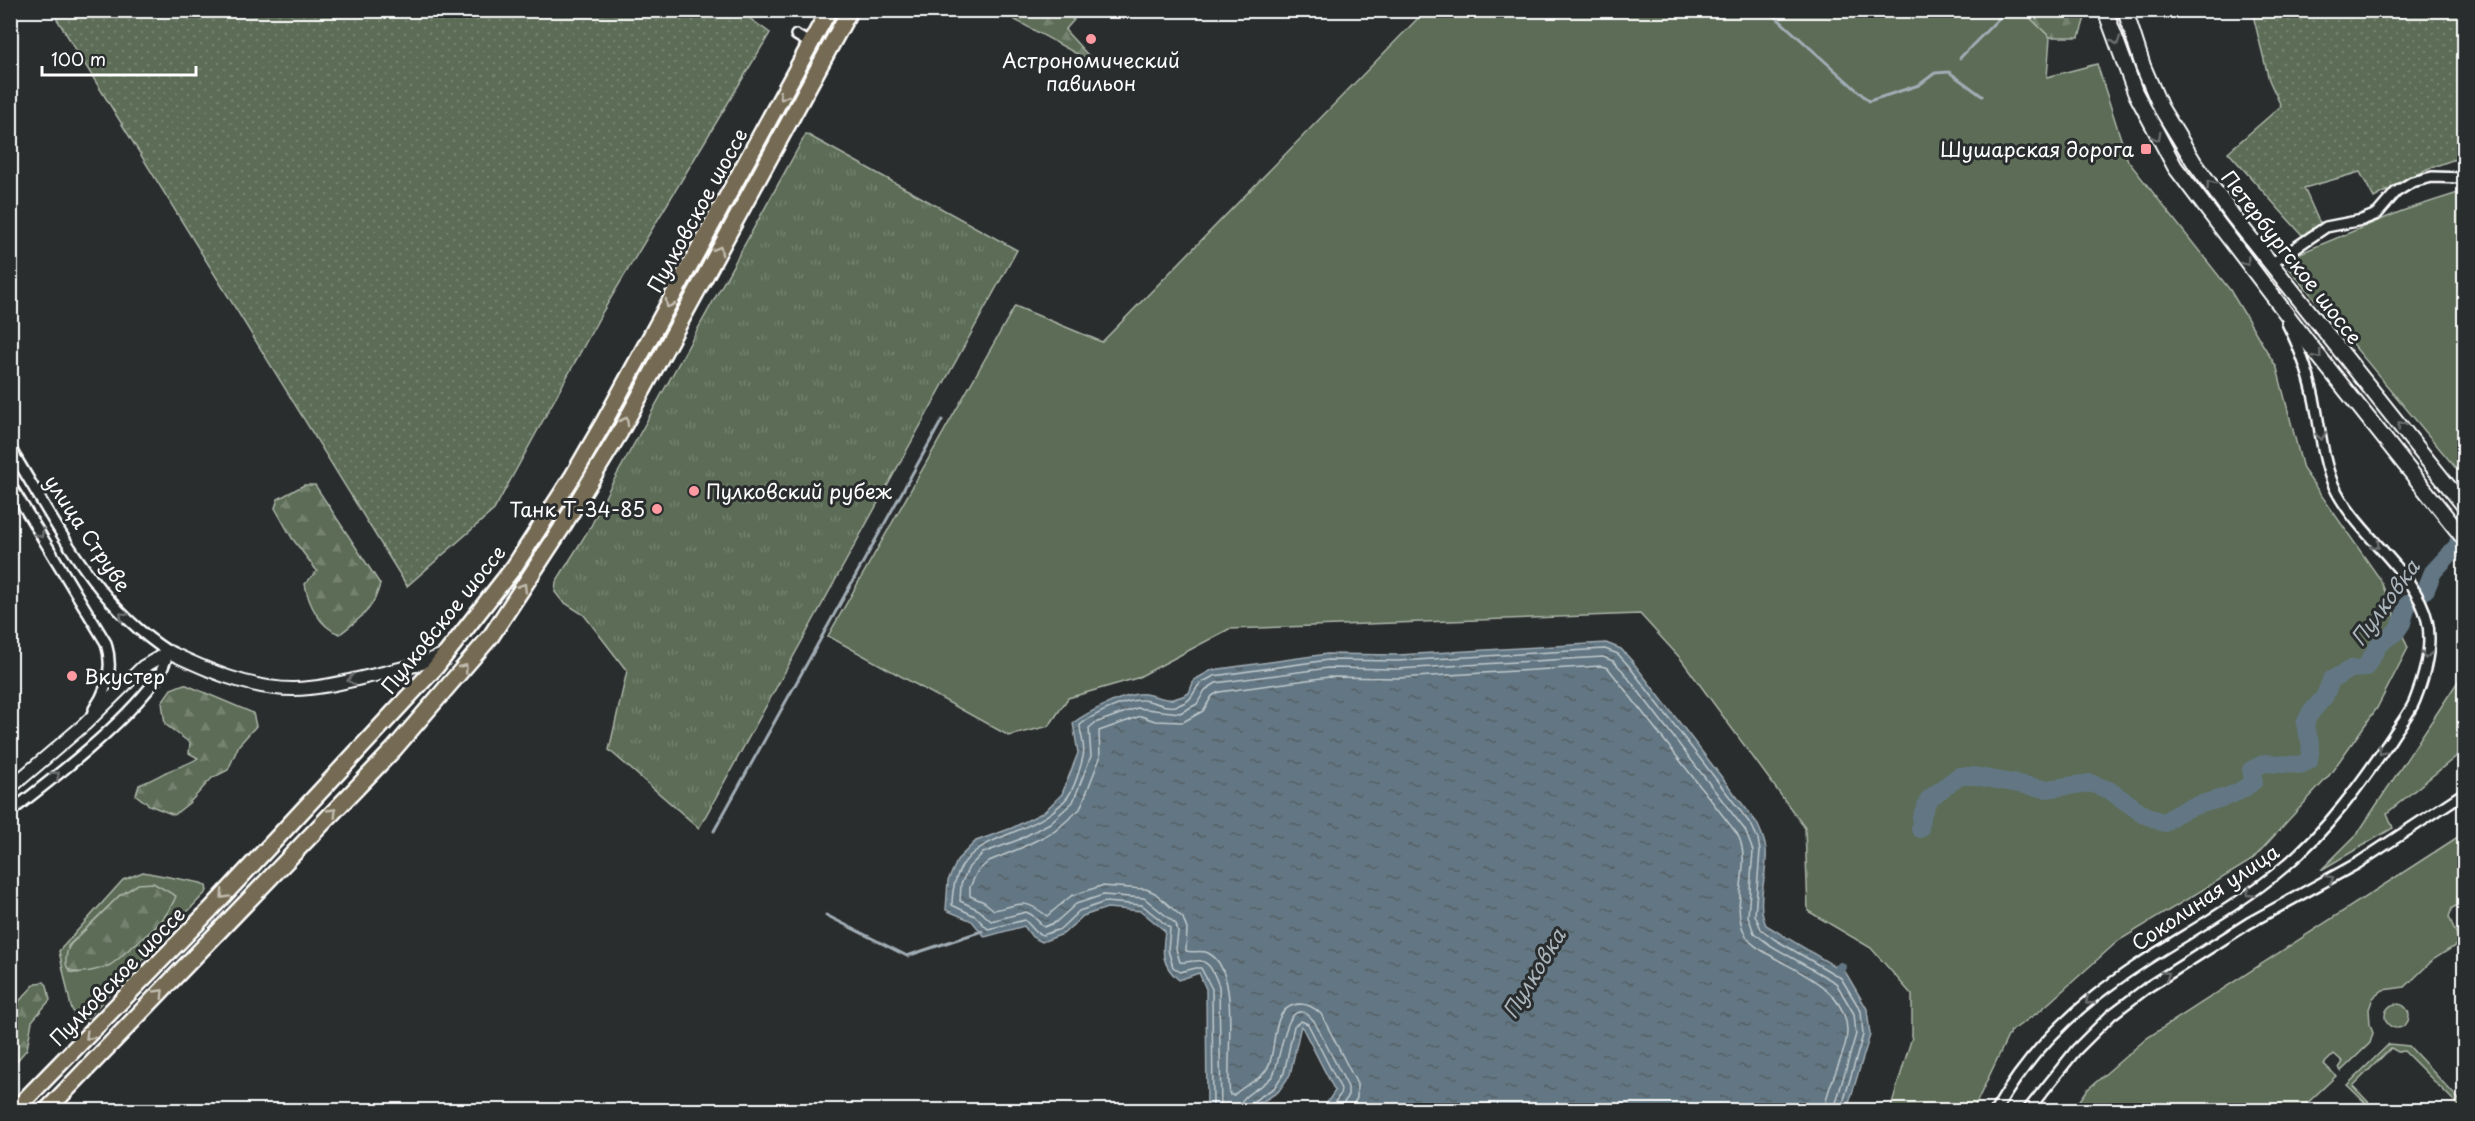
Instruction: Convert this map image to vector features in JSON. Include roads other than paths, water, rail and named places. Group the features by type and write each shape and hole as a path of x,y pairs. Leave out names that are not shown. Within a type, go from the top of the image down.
{"highway":[{"name":"Пулковское шоссе","path":"15,1110 218,902 399,708 447,652 514,567 573,476 830,10"},
{"name":"Пулковское шоссе","path":"47,1110 394,749 491,636 561,529 620,432 850,10"}],"main road":[{"name":"Петербургское шоссе","path":"2105,10 2134,92 2159,142 2218,227 2464,539"},
{"name":"Петербургское шоссе","path":"2125,10 2143,66 2161,108 2194,162 2271,264 2464,506"},
{"path":"2218,227 2234,216"}],"street":[{"path":"796,35 811,44"},
{"path":"2271,264 2326,227 2361,220 2377,214 2396,192 2412,182 2432,177 2464,178"},
{"name":"Петербургское шоссе","path":"2269,292 2295,339"},
{"name":"Соколиная улица","path":"1996,1110 2042,1046 2056,1030 2094,996 2132,968 2258,888 2311,843 2370,769 2414,702 2427,653 2429,629 2423,607 2409,582 2350,515 2336,489 2327,464 2306,367 2295,339"},
{"name":"улица Струве","path":"10,448 94,584 125,619 170,652 239,680 293,689 334,684 415,666 447,652"},
{"name":"улица Струве","path":"10,484 106,643 110,662 108,679 100,701 85,724"},
{"path":"10,788 85,724 143,667 170,652"},
{"path":"10,812 87,750 124,714 156,680 170,652"},
{"path":"2028,1110 2076,1050 2110,1015 2148,987 2249,923 2358,863 2464,793"}],"water":[{"path":"1606,643 1621,649 1632,661 1757,823 1766,850 1762,907 1766,925 1846,973 1867,1009 1870,1035 1847,1110 1322,1110 1335,1091 1301,1025 1290,1075 1278,1092 1249,1110 1207,1110 1206,989 1199,973 1179,980 1173,974 1164,958 1165,931 1141,911 1107,908 1083,916 1063,934 1042,942 1032,937 1024,926 985,937 972,921 946,910 948,881 958,859 976,841 1012,828 1044,812 1062,794 1078,753 1073,723 1119,699 1138,694 1167,699 1176,698 1189,693 1194,680 1212,670 1327,654 1398,655"}],"waterway":[{"path":"1768,10 1869,101 1919,85 1935,73 1949,72 1982,96"},
{"path":"1960,58 2001,16"},
{"path":"714,831 942,420"},
{"name":"Пулковка","path":"1920,829 1921,817 1929,799 1959,776 1974,776 2046,789 2090,783 2109,790 2145,815 2164,823 2187,809 2232,795 2243,789 2254,781 2251,770 2265,763 2300,765 2309,761 2311,746 2305,724 2309,715 2325,696 2331,680 2351,669 2365,668 2380,643 2396,632 2402,623 2407,605 2426,589 2433,572 2458,545 2461,526 2464,523"},
{"path":"826,915 907,956 982,931"}],"place":[{"name":"Астрономический павильон","path":"1091,39"},
{"name":"Шушарская дорога","path":"2146,149"},
{"name":"Пулковский рубеж","path":"694,491"},
{"name":"Танк Т-34-85","path":"657,509"},
{"name":"Вкустер","path":"72,676"}]}
